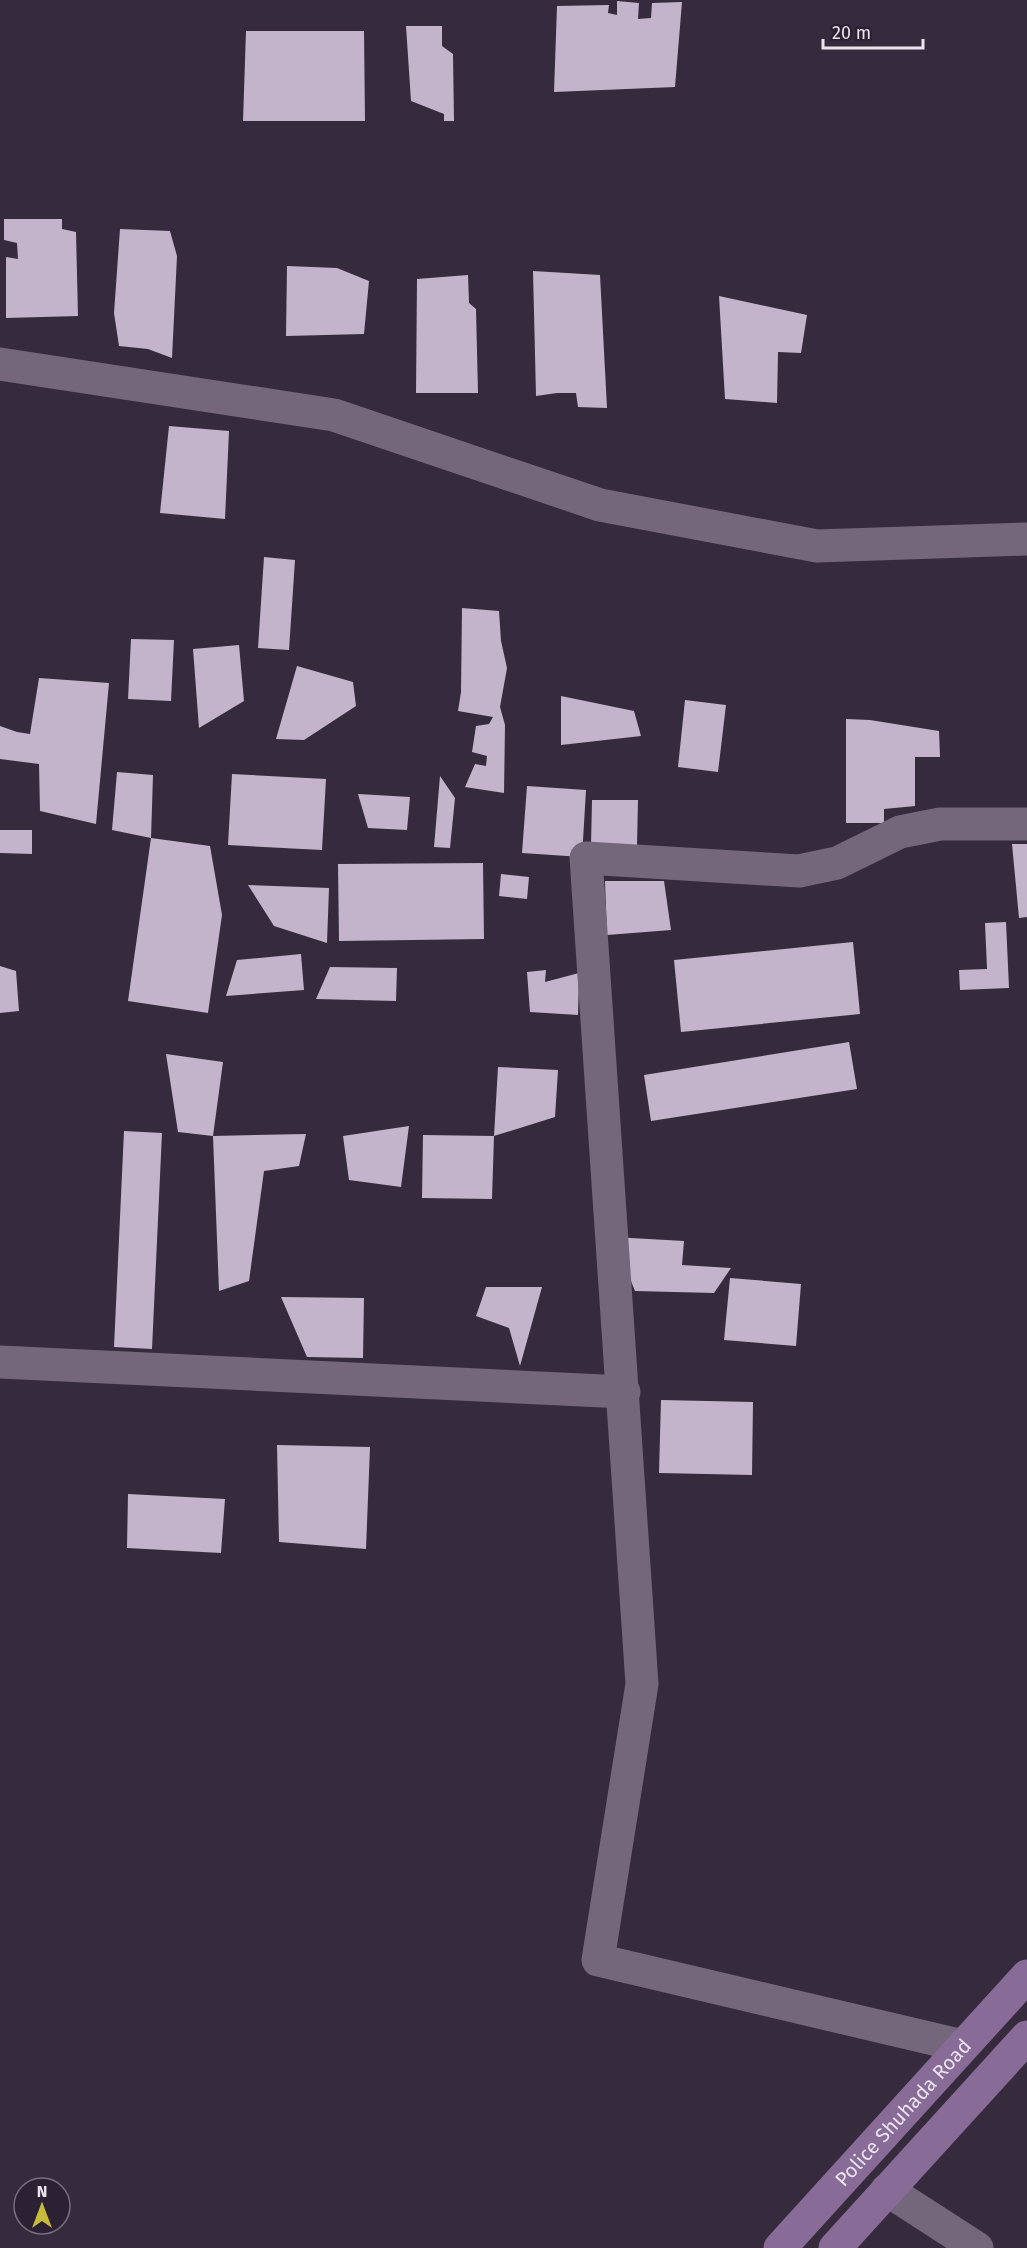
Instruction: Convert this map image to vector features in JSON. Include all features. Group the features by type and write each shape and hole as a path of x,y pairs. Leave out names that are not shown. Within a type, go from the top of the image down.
{"main road":[{"name":"Police Shuhada Road","path":"780,2248 1027,1976"},
{"name":"Police Shuhada Road","path":"835,2248 1027,2037"}],"street":[{"path":"0,364 334,415 600,506 817,546 1027,539"},
{"path":"963,2046 598,1960 642,1684 586,858 799,871 837,863 900,832 940,824 1027,824"},
{"path":"0,1362 624,1392"},
{"path":"887,2190 977,2248"}],"building":[{"path":"617,1 639,3 638,19 651,18 652,3 682,2 675,87 554,92 557,6 609,5 608,13 617,15"},
{"path":"406,26 442,26 442,46 453,54 454,121 444,121 444,114 411,101"},
{"path":"246,31 364,31 365,121 243,121"},
{"path":"4,219 62,219 62,229 76,232 78,316 6,318 6,257 18,259 17,243 4,240"},
{"path":"120,229 170,231 177,256 172,358 148,349 119,346 114,313"},
{"path":"287,266 337,268 369,281 364,334 286,336"},
{"path":"533,271 600,275 607,408 578,407 576,393 536,396"},
{"path":"468,275 469,303 476,309 478,393 416,393 417,279"},
{"path":"719,296 807,315 801,353 778,352 777,403 725,399"},
{"path":"169,426 229,431 225,519 160,513"},
{"path":"264,557 295,560 289,650 258,648"},
{"path":"462,608 499,611 501,641 507,668 500,707 505,725 504,793 465,787 475,764 486,766 487,756 472,752 476,726 489,724 493,717 458,711 461,692"},
{"path":"131,639 174,640 171,701 128,699"},
{"path":"239,645 244,701 199,728 193,649"},
{"path":"297,666 353,682 356,706 304,740 276,739"},
{"path":"39,678 109,683 96,824 40,811 39,764 0,759 0,726 30,734"},
{"path":"561,696 634,711 641,736 561,745"},
{"path":"685,700 726,705 718,772 678,767"},
{"path":"846,719 870,720 939,731 940,757 915,757 915,806 884,809 884,823 846,823"},
{"path":"117,772 153,775 151,838 112,830"},
{"path":"232,774 326,779 322,850 228,845"},
{"path":"440,776 455,798 450,848 434,847"},
{"path":"527,786 586,790 582,857 522,853"},
{"path":"358,794 410,797 407,830 368,828"},
{"path":"592,800 638,800 637,846 591,845"},
{"path":"0,830 32,830 32,854 0,853"},
{"path":"151,838 210,846 222,915 208,1013 128,1001"},
{"path":"1012,844 1027,844 1027,917 1019,918"},
{"path":"483,863 484,939 339,941 338,864"},
{"path":"501,874 529,877 527,899 499,896"},
{"path":"605,881 664,881 671,930 607,935"},
{"path":"248,885 329,888 327,943 274,926"},
{"path":"1006,922 1009,988 960,990 959,970 987,969 985,923"},
{"path":"853,942 860,1014 681,1032 674,960"},
{"path":"301,954 304,990 226,996 237,960"},
{"path":"0,966 16,971 19,1011 0,1013"},
{"path":"330,967 397,968 396,1001 316,999"},
{"path":"546,970 545,982 579,973 578,1015 530,1012 527,972"},
{"path":"849,1042 857,1089 651,1121 644,1075"},
{"path":"166,1054 223,1062 213,1136 178,1132"},
{"path":"498,1067 558,1070 555,1117 494,1136"},
{"path":"409,1126 401,1187 349,1180 343,1136"},
{"path":"124,1131 162,1133 152,1349 114,1347"},
{"path":"306,1134 299,1166 264,1171 249,1281 219,1291 213,1136"},
{"path":"423,1135 494,1136 492,1199 422,1198"},
{"path":"613,1237 684,1241 682,1265 731,1268 714,1293 635,1291"},
{"path":"730,1278 801,1284 796,1346 724,1340"},
{"path":"486,1287 542,1287 520,1366 509,1328 476,1316"},
{"path":"281,1297 364,1298 363,1358 307,1357"},
{"path":"661,1400 753,1402 752,1475 659,1473"},
{"path":"277,1445 370,1447 366,1549 279,1542"},
{"path":"128,1494 225,1499 221,1553 127,1548"}]}
